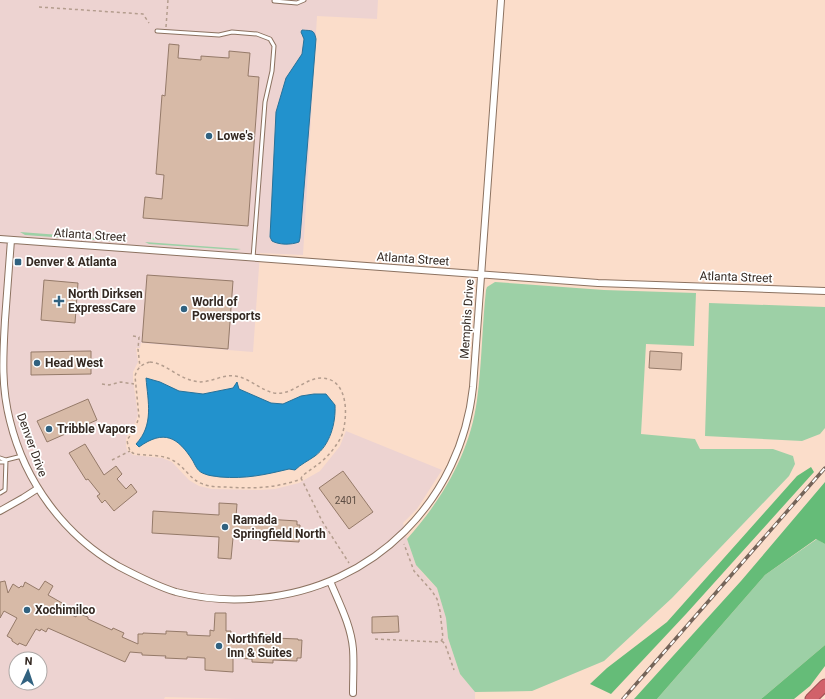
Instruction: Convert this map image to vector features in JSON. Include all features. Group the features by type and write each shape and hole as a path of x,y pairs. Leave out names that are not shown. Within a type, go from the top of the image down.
{"highway":[{"path":"811,699 825,685"}],"street":[{"name":"Memphis Drive","path":"37,489 63,522 95,552 135,576 177,592 222,599 254,599 292,594 330,581 355,569 402,534 428,504 437,491 450,467 468,421 471,404 502,0"},
{"name":"Atlanta Street","path":"0,239 614,284 825,291"},
{"name":"Denver Drive","path":"11,240 3,353 3,378 10,421 31,479 37,489"},
{"path":"0,511 37,489"},
{"path":"330,581 348,624 352,638 352,693"}],"lane":[{"path":"274,1 297,2 304,0"},
{"path":"156,31 219,35 232,32 257,34 270,39 274,46 272,71 265,102 253,258"},
{"path":"0,462 22,456"},
{"path":"0,458 6,461"},
{"path":"5,489 6,461"},
{"path":"0,472 6,472"},
{"path":"0,478 5,478"},
{"path":"0,483 5,483"},
{"path":"0,489 5,489"},
{"path":"0,493 5,489"}],"path":[{"path":"166,27 168,0"},
{"path":"39,7 143,14 149,24"},
{"path":"133,336 139,337 138,349 140,367"},
{"path":"150,362 156,363 187,379 199,382 229,376 242,377 269,391 280,394 290,391 305,382 316,379 328,379 336,382 342,391 345,404 345,424 341,436 328,457 301,478 293,482 256,488 211,486 202,484 193,480 182,467 171,459 159,456 135,454 130,451 127,440 135,428 139,417 134,384 136,372 140,367 150,362"},
{"path":"102,384 109,385 122,382 134,384"},
{"path":"112,460 130,451"},
{"path":"301,478 322,521 350,564"},
{"path":"404,544 414,571 432,591 437,599 443,628 442,640 445,644 454,670"},
{"path":"375,639 438,642 442,640"}],"shaded area":[{"path":"0,0 378,0 377,19 317,16 303,255 260,253 253,352 141,343 140,348 136,348 138,362 133,372 138,415 126,438 126,445 127,450 133,455 162,458 172,462 189,480 199,486 212,489 275,489 299,483 320,471 340,446 346,431 442,470 417,509 403,523 416,565 437,588 446,618 448,638 460,674 475,692 475,699 237,699 165,697 164,699 0,699"}],"green space":[{"path":"20,232 126,240 121,242 25,235"},
{"path":"145,242 241,249 236,250 149,244"},
{"path":"495,282 604,290 696,293 694,346 646,344 641,434 695,439 700,449 773,449 793,456 795,464 789,476 672,598 604,661 532,691 475,692 460,674 448,638 446,618 437,588 416,565 407,539 443,492 461,457 468,439 477,400 486,290 487,287"},
{"path":"709,303 825,307 825,428 820,434 802,441 705,436"},
{"path":"811,467 814,472 686,614 611,694 590,684 607,668 667,622 797,476"},
{"path":"825,482 825,544 816,539 765,575 657,699 634,699 741,581"},
{"path":"817,539 825,544 825,645 761,699 657,699 765,575"},
{"path":"825,645 825,666 810,686 794,699 761,699"}],"water":[{"path":"302,30 312,31 316,39 300,238 299,242 296,243 282,244 272,241 270,237 276,112 286,78 302,54 304,39 301,32"},
{"path":"146,378 160,382 179,391 203,394 233,388 237,382 239,389 271,403 283,404 301,396 326,394 335,405 333,426 325,446 315,456 295,470 289,469 247,477 220,477 208,475 199,471 182,446 170,438 156,438 139,447 136,444 142,437 148,421"}],"building":[{"path":"169,44 179,45 178,58 201,60 201,56 229,58 229,51 250,53 248,76 259,77 248,226 143,218 145,197 162,199 164,175 156,174 162,95 165,96"},
{"path":"147,275 233,281 228,349 142,342"},
{"path":"44,280 78,283 75,323 41,320"},
{"path":"91,351 91,374 31,375 31,352"},
{"path":"650,351 682,353 681,370 649,368"},
{"path":"88,399 97,420 47,442 37,421"},
{"path":"85,444 104,475 116,466 122,474 117,479 126,489 131,484 137,492 114,511 105,500 102,503 97,496 100,494 88,479 86,480 69,453"},
{"path":"343,471 373,512 349,529 319,488"},
{"path":"219,503 237,504 236,517 297,521 297,525 300,525 299,542 233,538 231,559 218,558 219,537 152,533 153,511 219,515"},
{"path":"5,581 8,593 13,584 19,588 21,586 23,587 25,582 39,590 45,581 53,586 48,595 62,603 59,609 76,617 77,613 88,617 88,619 112,630 113,628 124,633 122,637 138,644 138,634 143,633 166,634 166,631 187,632 187,635 210,636 210,630 214,631 215,613 226,613 226,631 231,631 230,636 252,637 252,634 274,635 274,638 302,640 301,658 297,658 297,661 273,660 273,663 252,662 252,659 233,658 233,672 205,670 205,658 165,658 166,656 142,655 142,653 130,652 125,662 48,628 46,632 41,629 40,631 36,629 26,646 19,643 18,645 7,636 17,618 4,611 0,618 0,582"},
{"path":"398,616 399,632 372,633 372,617"}],"railway":[{"path":"623,699 825,468"}],"place":[{"name":"Lowe's","path":"209,136"},
{"name":"Denver & Atlanta","path":"18,262"},
{"name":"North Dirksen ExpressCare","path":"59,301"},
{"name":"World of Powersports","path":"184,309"},
{"name":"Head West","path":"37,363"},
{"name":"Tribble Vapors","path":"49,429"},
{"name":"Ramada Springfield North","path":"225,527"},
{"name":"Xochimilco","path":"27,610"},
{"name":"Northfield Inn & Suites","path":"219,646"}]}
